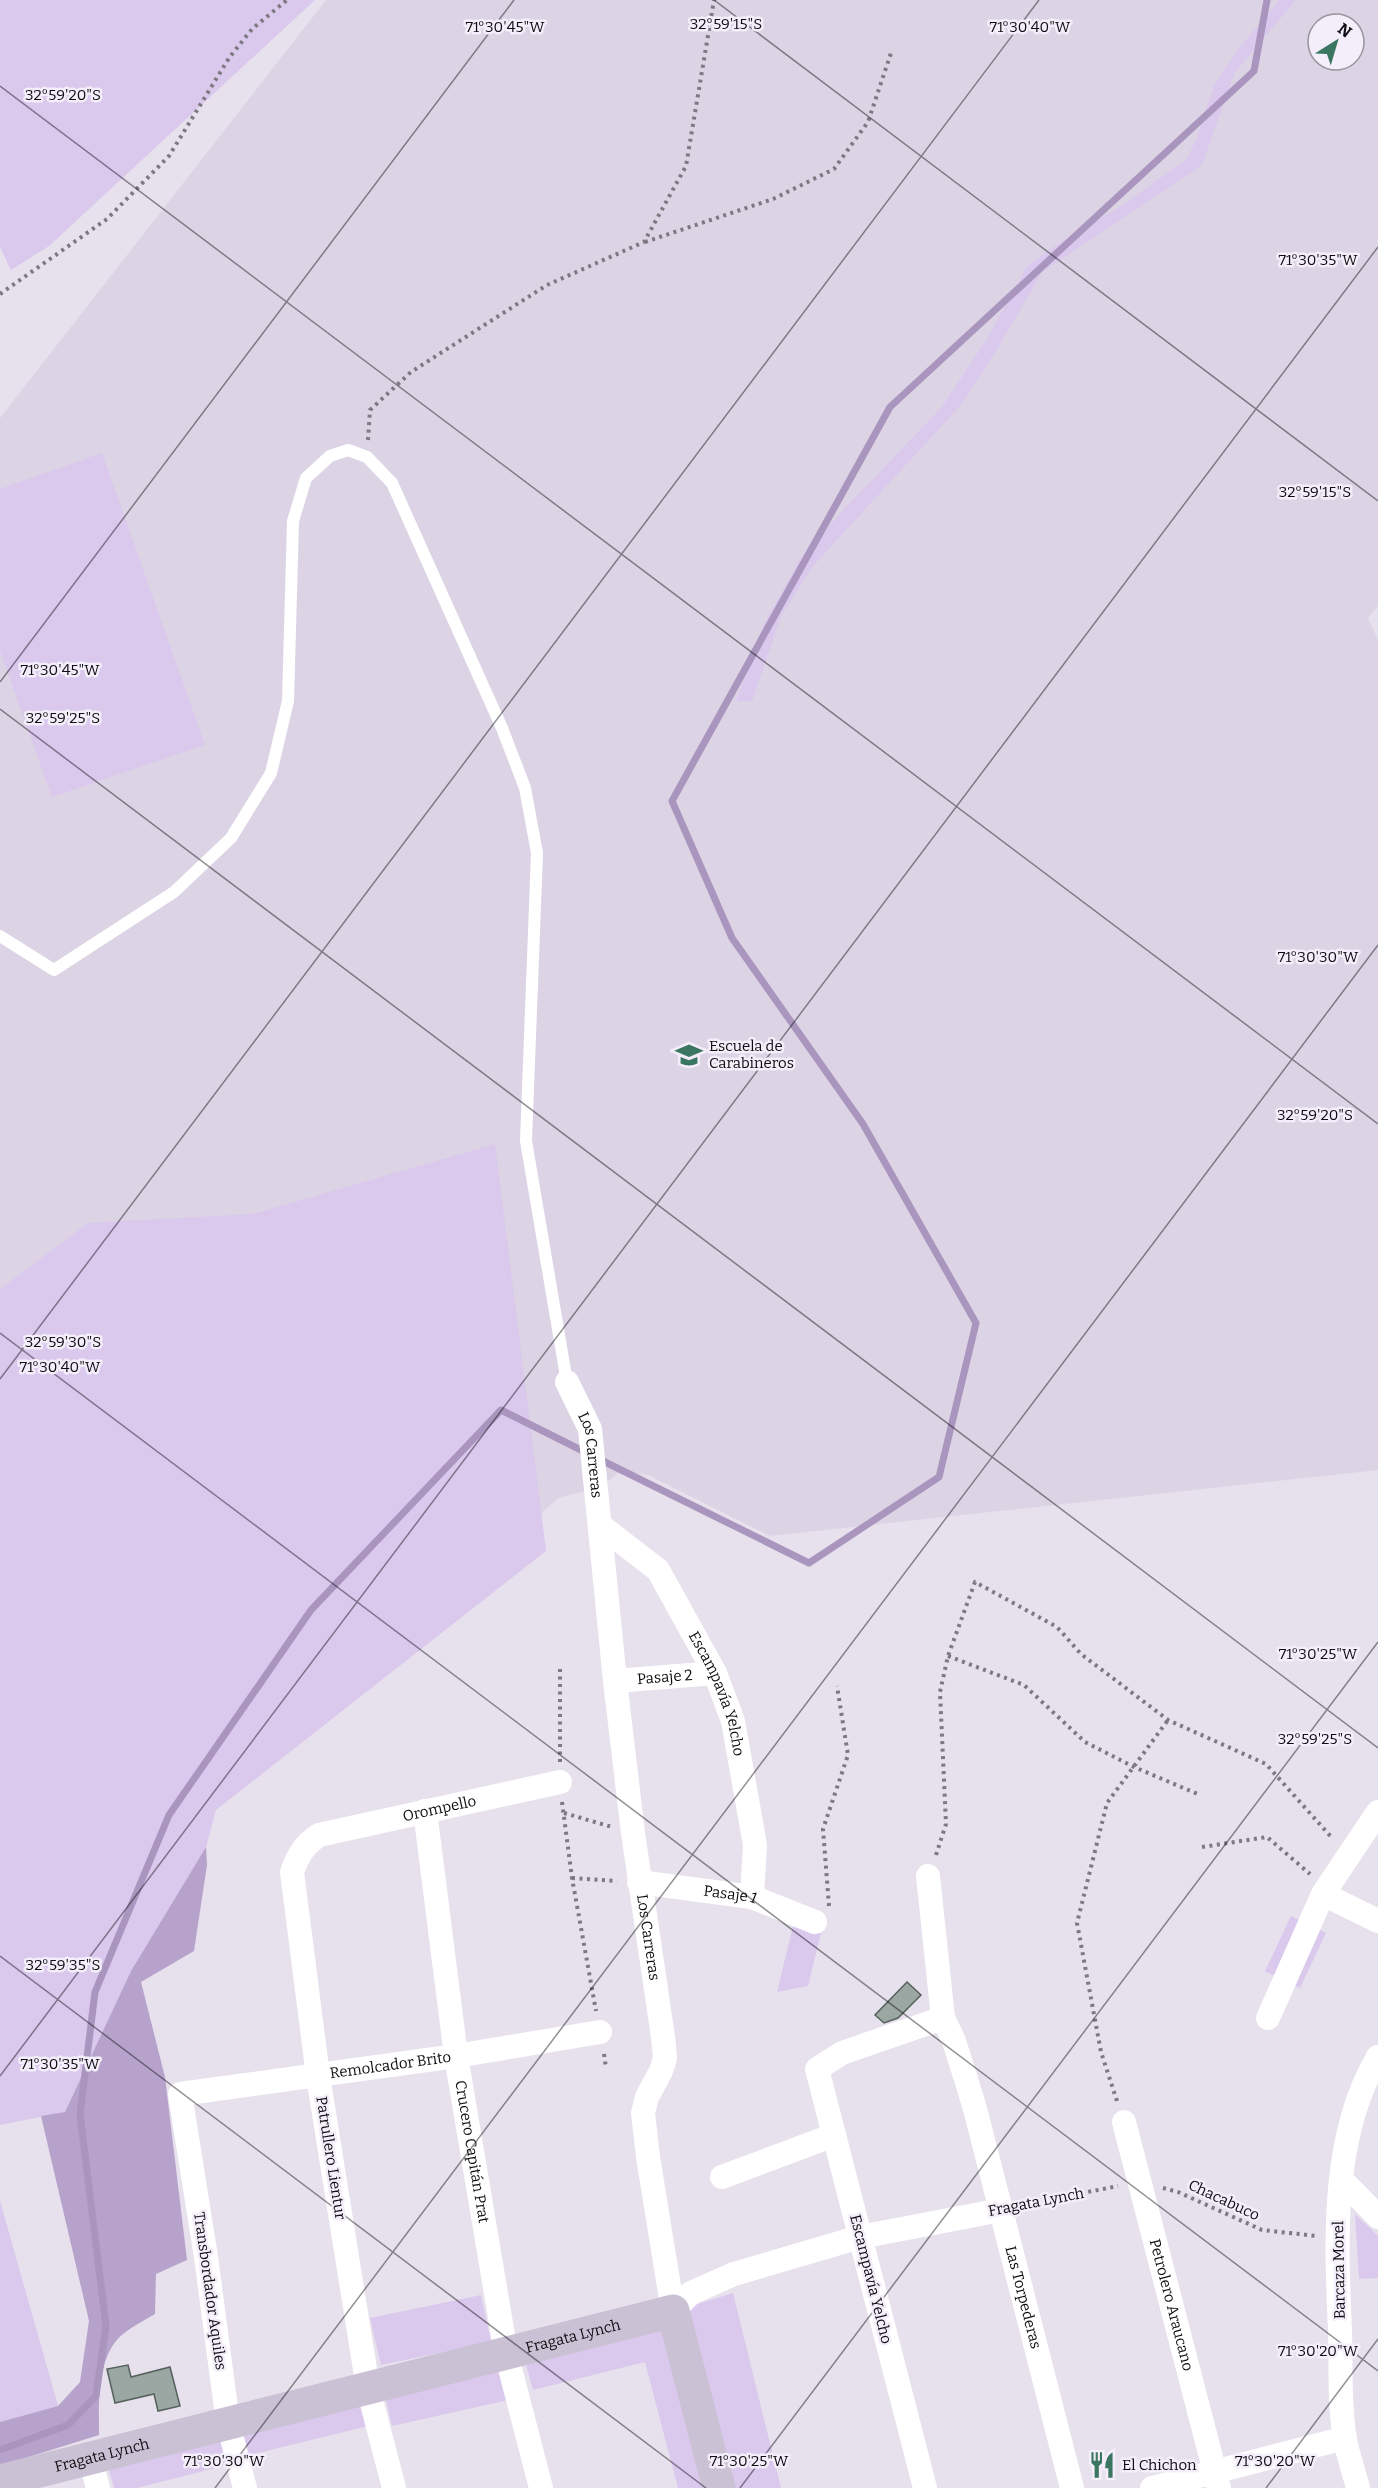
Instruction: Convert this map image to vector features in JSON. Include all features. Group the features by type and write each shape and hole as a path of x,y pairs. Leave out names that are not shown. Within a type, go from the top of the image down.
{"street":[{"name":"Los Carreras","path":"567,1382 590,1429 615,1681 633,1833 665,2058 662,2071 647,2097 643,2113 648,2157 673,2311 718,2488"},
{"name":"Escampavía Yelcho","path":"601,1526 658,1570 716,1673 733,1721 755,1845 752,1897"},
{"name":"Pasaje 2","path":"615,1681 716,1673"},
{"name":"Orompello","path":"319,1835 560,1782"},
{"name":"Crucero Capitán Prat","path":"425,1811 456,2056 506,2353 541,2488"},
{"path":"1268,2018 1324,1891 1378,1812"},
{"name":"Patrullero Lientur","path":"319,1835 308,1842 298,1856 292,1872 318,2076 368,2388 394,2488"},
{"name":"Las Torpederas","path":"928,1876 943,2018 954,2041 974,2105 1072,2488"},
{"name":"Pasaje 1","path":"639,1882 752,1897 815,1922"},
{"path":"1324,1891 1378,1921"},
{"name":"Escampavía Yelcho","path":"925,2488 817,2069 842,2053 943,2018"},
{"name":"Remolcador Brito","path":"180,2094 456,2056 600,2032"},
{"name":"Barcaza Morel","path":"1358,2488 1345,2438 1336,2238 1342,2180 1378,2057"},
{"name":"Transbordador Aquiles","path":"180,2094 206,2257 228,2423 244,2488"},
{"name":"Petrolero Araucano","path":"1124,2121 1216,2480"},
{"path":"722,2176 834,2135"},
{"path":"1342,2180 1378,2217"},
{"name":"Fragata Lynch","path":"0,2481 94,2473 228,2423 673,2311 690,2294 734,2274 860,2237 1001,2210"},
{"path":"1152,2488 1216,2480 1345,2438"}],"lane":[{"path":"0,936 54,970 174,892 231,838 271,774 288,701 293,521 306,478 330,456 348,450 367,457 392,483 502,728 525,788 537,853 526,1141 567,1382"}],"path":[{"path":"0,294 107,219 169,156 229,58 252,29 287,0"},
{"path":"644,242 686,166 714,0"},
{"path":"367,457 370,410 411,372 547,285 644,242 773,199 834,169 868,122 891,53"},
{"path":"928,1876 946,1824 939,1692 948,1656 975,1582 1057,1627 1081,1654 1168,1720 1266,1764 1348,1855"},
{"path":"948,1656 1024,1685 1085,1742 1134,1767 1200,1795"},
{"path":"560,1669 560,1782 572,1878 606,2068"},
{"path":"815,1922 830,1904 823,1829 848,1755 837,1686"},
{"path":"1124,2121 1101,2052 1077,1923 1107,1803 1168,1720"},
{"path":"564,1813 633,1833"},
{"path":"1203,1847 1267,1838 1324,1891"},
{"path":"572,1878 639,1882"},
{"name":"Fragata Lynch","path":"1001,2210 1140,2181"},
{"name":"Chacabuco","path":"1140,2181 1178,2192 1262,2230 1336,2238"}],"shaded area":[{"path":"0,0 315,0 49,246 11,270 0,247"},
{"name":"Escuela de Carabineros","path":"326,0 1378,0 1378,606 1368,618 1378,640 1378,1470 770,1536 648,1475 621,1471 600,1487 559,1498 0,1971 0,418"},
{"path":"1280,0 1296,0 1235,72 1202,165 1042,272 961,405 813,566 781,616 752,701 736,701 763,626 800,559 942,407 987,339 1027,266 1061,242 1121,206 1186,160 1197,138 1214,85 1241,46"},
{"path":"102,453 205,745 52,797 0,651 0,489"},
{"path":"495,1144 546,1551 216,1810 206,1847 131,1971 65,2112 0,2125 0,1289 88,1223 253,1214"},
{"path":"206,1847 207,1865 194,1951 141,1982 165,2077 187,2260 156,2274 155,2314 123,2334 114,2343 101,2381 99,2435 0,2466 0,2422 58,2406 80,2382 89,2321 41,2116 65,2112 131,1971"},
{"path":"1291,1916 1326,1933 1300,1988 1265,1971"},
{"path":"793,1926 821,1933 808,1986 777,1992"},
{"path":"0,2201 58,2406 0,2422"},
{"path":"1355,2214 1378,2236 1378,2278 1359,2279"},
{"path":"733,2293 781,2488 728,2488 685,2308"},
{"path":"481,2295 491,2342 381,2365 370,2318"},
{"path":"661,2326 704,2488 678,2488 645,2362 533,2390 525,2361"},
{"path":"499,2361 508,2400 392,2426 383,2387"},
{"path":"369,2391 376,2424 246,2456 238,2426"},
{"path":"223,2436 231,2464 137,2488 114,2488 108,2466"}],"building":[{"path":"907,1982 921,1995 898,2018 884,2023 875,2015"},
{"path":"128,2365 131,2377 170,2367 180,2406 158,2411 154,2394 115,2403 107,2369"}],"waterway":[{"path":"599,1459 809,1563 939,1477 976,1323 863,1124 732,938 672,801 890,407 1254,71 1267,0"},
{"path":"0,2450 68,2425 96,2396 106,2326 80,2114 95,1992 169,1815 311,1610 501,1410 587,1453"}],"place":[{"name":"Escuela de Carabineros","path":"689,1055"},
{"name":"El Chichon","path":"1102,2465"}]}
